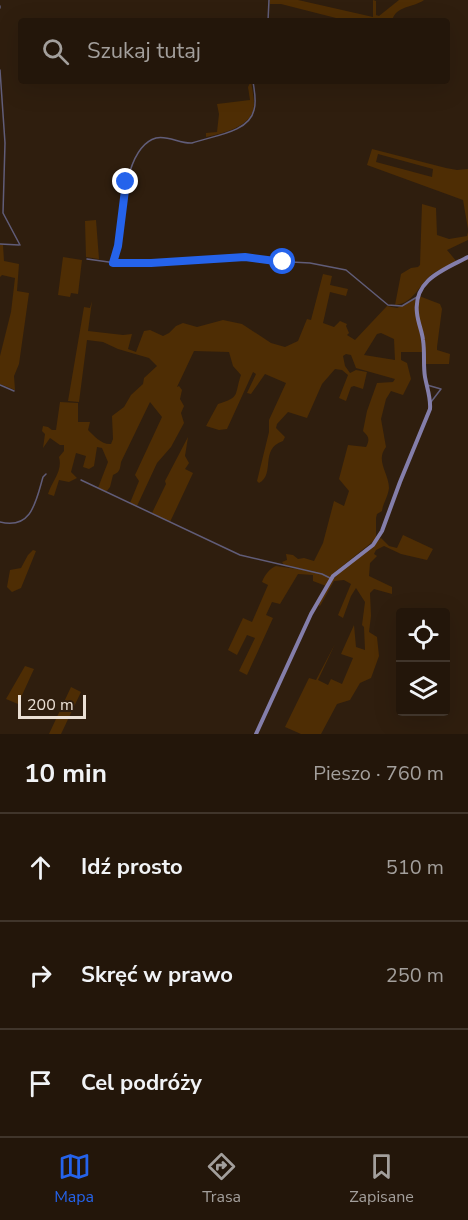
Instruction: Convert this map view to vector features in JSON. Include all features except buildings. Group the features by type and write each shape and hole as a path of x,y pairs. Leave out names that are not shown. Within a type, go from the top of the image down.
{"street":[{"path":"268,18 269,0"},
{"path":"0,70 5,143 3,213 20,244 0,244"},
{"path":"113,263 118,246 125,187 142,146 150,140 160,138 185,143 192,142 241,126 250,119 254,110 253,84"},
{"path":"87,259 113,263 151,263 247,257 310,263 348,271 388,305 402,306 418,296"},
{"path":"431,402 427,385 423,337 417,314 418,296 422,287 433,276 468,257"},
{"path":"0,385 14,391"},
{"path":"256,734 311,614 332,579 340,569 373,544 380,535 403,473 427,419 431,402 441,388 427,385"},
{"path":"0,522 15,524 24,520 32,509 46,474"},
{"path":"81,480 240,555 322,574 332,579"}],"shaded area":[{"path":"270,0 298,0 373,17 373,0 376,1 376,15 379,16 399,0 424,0 401,9 393,18 336,18 281,4 270,4"},
{"path":"251,84 254,105 248,119 236,128 206,137 206,133 217,132 219,114 217,104 250,100 248,87"},
{"path":"372,149 446,168 468,169 468,229 463,200 367,165","holes":["378,154 433,169 432,177 376,162"]},
{"path":"422,204 436,208 437,235 449,239 467,236 468,232 468,240 447,250 457,262 434,273 411,298 395,305 401,274 420,265"},
{"path":"96,220 99,259 86,257 85,221"},
{"path":"0,245 3,245 4,261 19,264 17,291 29,293 19,364 14,376 15,390 0,384 0,356 11,312 15,278 2,275 0,277"},
{"path":"63,257 82,260 78,294 71,293 70,297 58,295"},
{"path":"323,274 332,276 330,285 348,289 346,296 330,292 323,323 334,327 340,321 347,324 349,333 347,335 355,340 387,306 397,308 415,299 422,352 401,352 401,360 407,363 411,379 403,395 391,391 386,399 381,419 386,447 382,462 389,488 382,511 377,514 376,539 335,572 326,586 313,581 313,575 298,574 280,604 272,602 266,615 273,618 247,675 239,671 255,638 247,635 237,655 228,650 243,618 252,622 268,585 262,582 264,577 274,567 317,572 284,565 282,562 287,560 286,554 298,559 314,561 323,543 334,501 344,506 349,491 339,479 348,445 366,447 368,438 363,431 377,383 393,382 395,379 356,368 351,355 343,356 345,366 350,373 356,370 367,372 363,389 351,387 346,401 339,398 348,375 342,370 335,369 322,384 307,418 288,412 277,424 276,428 285,437 269,455 267,474 259,483 257,481 269,432 269,420 286,383 265,374 251,394 247,393 256,374 253,372 227,429 219,430 206,426 218,404 234,397 241,375 233,366 229,352 194,351 177,387 179,386 182,390 180,399 184,406 181,413 184,423 171,447 157,463 137,506 130,503 139,481 135,475 162,417 150,402 119,470 113,475 106,492 98,488 108,462 102,448 97,447 94,466 89,469 83,467 86,456 76,453 71,472 77,478 69,482 59,480 54,496 48,494 60,467 59,457 64,451 64,445 50,438 43,448 45,434 42,431 43,426 56,430 60,402 78,403 78,422 90,422 88,430 101,442 111,444 113,439 112,416 124,407 131,395 143,384 144,378 157,366 149,358 103,342 87,340 79,402 68,401 84,307 90,308 92,301 88,331 132,334 128,349 136,352 144,331 150,330 163,336 183,323 197,327 223,320 242,324 271,343 285,347 298,341 307,319 311,320","holes":["381,333 394,339 395,360 364,355 377,334"]},
{"path":"419,296 440,304 442,309 437,350 450,354 449,364 425,364 418,310"},
{"path":"188,437 185,456 189,463 185,469 193,473 170,522 152,513 166,484 165,481"},
{"path":"403,535 433,549 427,560 401,554 384,546 376,550 374,554 377,556 370,563 369,576 392,587 392,594 374,589 370,593 369,632 377,637 379,656 371,678 360,683 350,700 337,704 321,734 301,734 285,727 309,678 316,680 335,644 318,680 328,685 331,679 342,684 353,658 341,654 354,625 356,647 365,650 362,625 365,602 356,588 343,618 338,615 351,584 344,580 334,581 320,606 318,605 335,576 381,538 389,546 397,548"},
{"path":"33,550 36,551 21,588 12,592 7,587 10,570 21,568"},
{"path":"25,666 34,669 18,704 6,699"},
{"path":"71,687 81,692 61,734 49,734"}],"route":[{"path":"126,182 118,246 113,263 245,257 283,262"}]}
